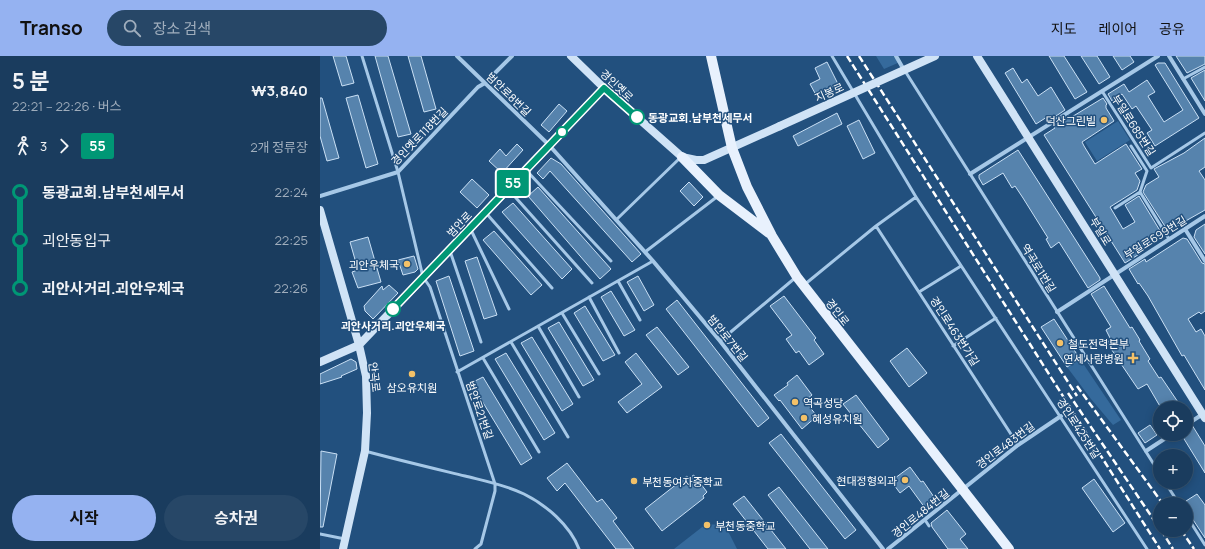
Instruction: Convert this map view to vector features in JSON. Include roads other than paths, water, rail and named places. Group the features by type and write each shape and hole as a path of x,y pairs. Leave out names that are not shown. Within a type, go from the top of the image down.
{"main road":[{"name":"경인로","path":"712,56 732,148 747,187 772,236 803,286 1008,549"},
{"path":"682,157 719,195 772,236"}],"street":[{"name":"범안로8번길","path":"457,56 549,145"},
{"name":"경인옛로118번길","path":"320,196 398,172 478,88 512,56"},
{"name":"경인옛로","path":"571,56 604,88 682,157"},
{"path":"896,56 905,70"},
{"name":"지봉로","path":"732,148 935,56"},
{"name":"부일로","path":"977,56 1204,415"},
{"name":"부일로685번길","path":"970,174 1158,56"},
{"path":"1169,56 1183,79 1203,106 1205,114"},
{"name":"범안로","path":"320,362 359,345 604,88"},
{"name":"범안로7번길","path":"549,145 653,261 720,341 883,549"},
{"path":"682,157 704,160 732,148"},
{"name":"안곡로","path":"320,210 359,345 366,376 368,413 365,451 343,549"},
{"name":"부일로699번길","path":"1056,312 1205,216"},
{"path":"1185,229 1205,261"},
{"path":"1193,421 1204,415"},
{"name":"경인로483번길","path":"962,490 1018,445 1061,416"},
{"path":"1146,451 1161,441"},
{"name":"경인로484번길","path":"888,549 962,490"}],"lane":[{"name":"범안로21번길","path":"362,56 398,172 423,277 430,287 495,484 495,491 481,544 475,549"},
{"name":"경인로425번길","path":"832,56 916,196 1147,549"},
{"path":"1183,79 1205,67"},
{"name":"역곡로1번길","path":"905,70 1056,312 1153,462"},
{"name":"부일로685번길","path":"1102,91 1151,168 1205,133"},
{"path":"1115,208 1140,192 1147,171 1131,146"},
{"path":"616,220 682,157"},
{"path":"526,170 611,261"},
{"path":"507,189 592,283"},
{"path":"1140,192 1169,239"},
{"path":"645,252 719,195"},
{"path":"803,286 876,226 916,196"},
{"path":"486,212 552,288"},
{"name":"경인로463번가길","path":"876,226 1018,445"},
{"path":"470,228 509,309"},
{"path":"450,250 482,342"},
{"path":"457,372 653,261"},
{"path":"919,292 961,266"},
{"path":"720,341 797,277"},
{"path":"618,281 640,320"},
{"path":"589,298 619,353"},
{"path":"562,313 599,374"},
{"path":"953,346 996,318"},
{"path":"538,326 579,397"},
{"path":"511,342 568,437"},
{"path":"483,358 539,452"},
{"path":"365,451 495,484 524,494 547,509 562,522 577,543 579,549"},
{"path":"925,520 929,526"},
{"path":"1193,526 1205,545"},
{"path":"320,534 345,539"}],"railway":[{"path":"847,56 1160,549"},
{"path":"859,56 1077,396"},
{"path":"1077,386 1158,497"},
{"path":"1068,393 1153,519"},
{"path":"1165,537 1173,549"},
{"path":"1186,537 1194,549"}],"place":[{"name":"동광교회.남부천세무서","path":"637,117"},
{"name":"덕산그린빌","path":"1104,120"},
{"name":"괴안우체국","path":"407,264"},
{"name":"괴안사거리.괴안우체국","path":"393,309"},
{"name":"철도전력본부","path":"1060,343"},
{"name":"연세사랑병원","path":"1133,358"},
{"name":"삼오유치원","path":"412,374"},
{"name":"역곡성당","path":"795,402"},
{"name":"혜성유치원","path":"804,418"},
{"name":"현대정형외과","path":"905,480"},
{"name":"부천동여자중학교","path":"634,481"},
{"name":"부천동중학교","path":"707,525"}]}
